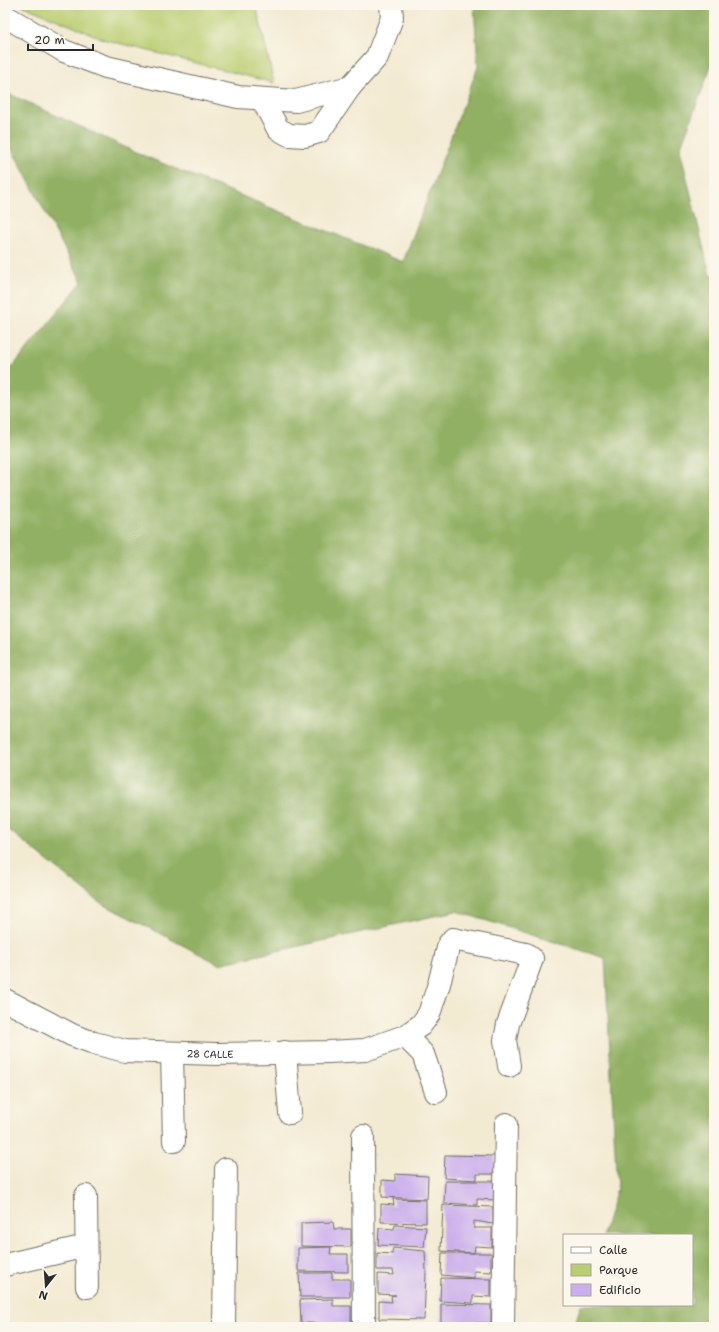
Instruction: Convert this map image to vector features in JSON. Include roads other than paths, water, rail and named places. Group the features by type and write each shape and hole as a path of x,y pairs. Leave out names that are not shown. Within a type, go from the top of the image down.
{"street":[{"path":"262,99 278,129 289,135 305,136 319,132 350,87 377,56 392,18 391,5"},
{"path":"5,16 64,52 106,67 238,97 296,101 350,87"},
{"path":"436,1092 423,1054 413,1031 429,1014 439,984 449,944 453,938 526,954 532,959 508,1024 505,1040 509,1066"},
{"name":"28 CALLE","path":"5,1000 72,1035 94,1043 125,1051 216,1054 365,1050 413,1031"},
{"path":"285,1052 290,1113"},
{"path":"172,1053 174,1141"},
{"path":"503,1327 506,1124"},
{"path":"363,1136 364,1327"},
{"path":"224,1327 226,1169"},
{"path":"86,1196 87,1287"},
{"path":"5,1265 86,1246"}]}
